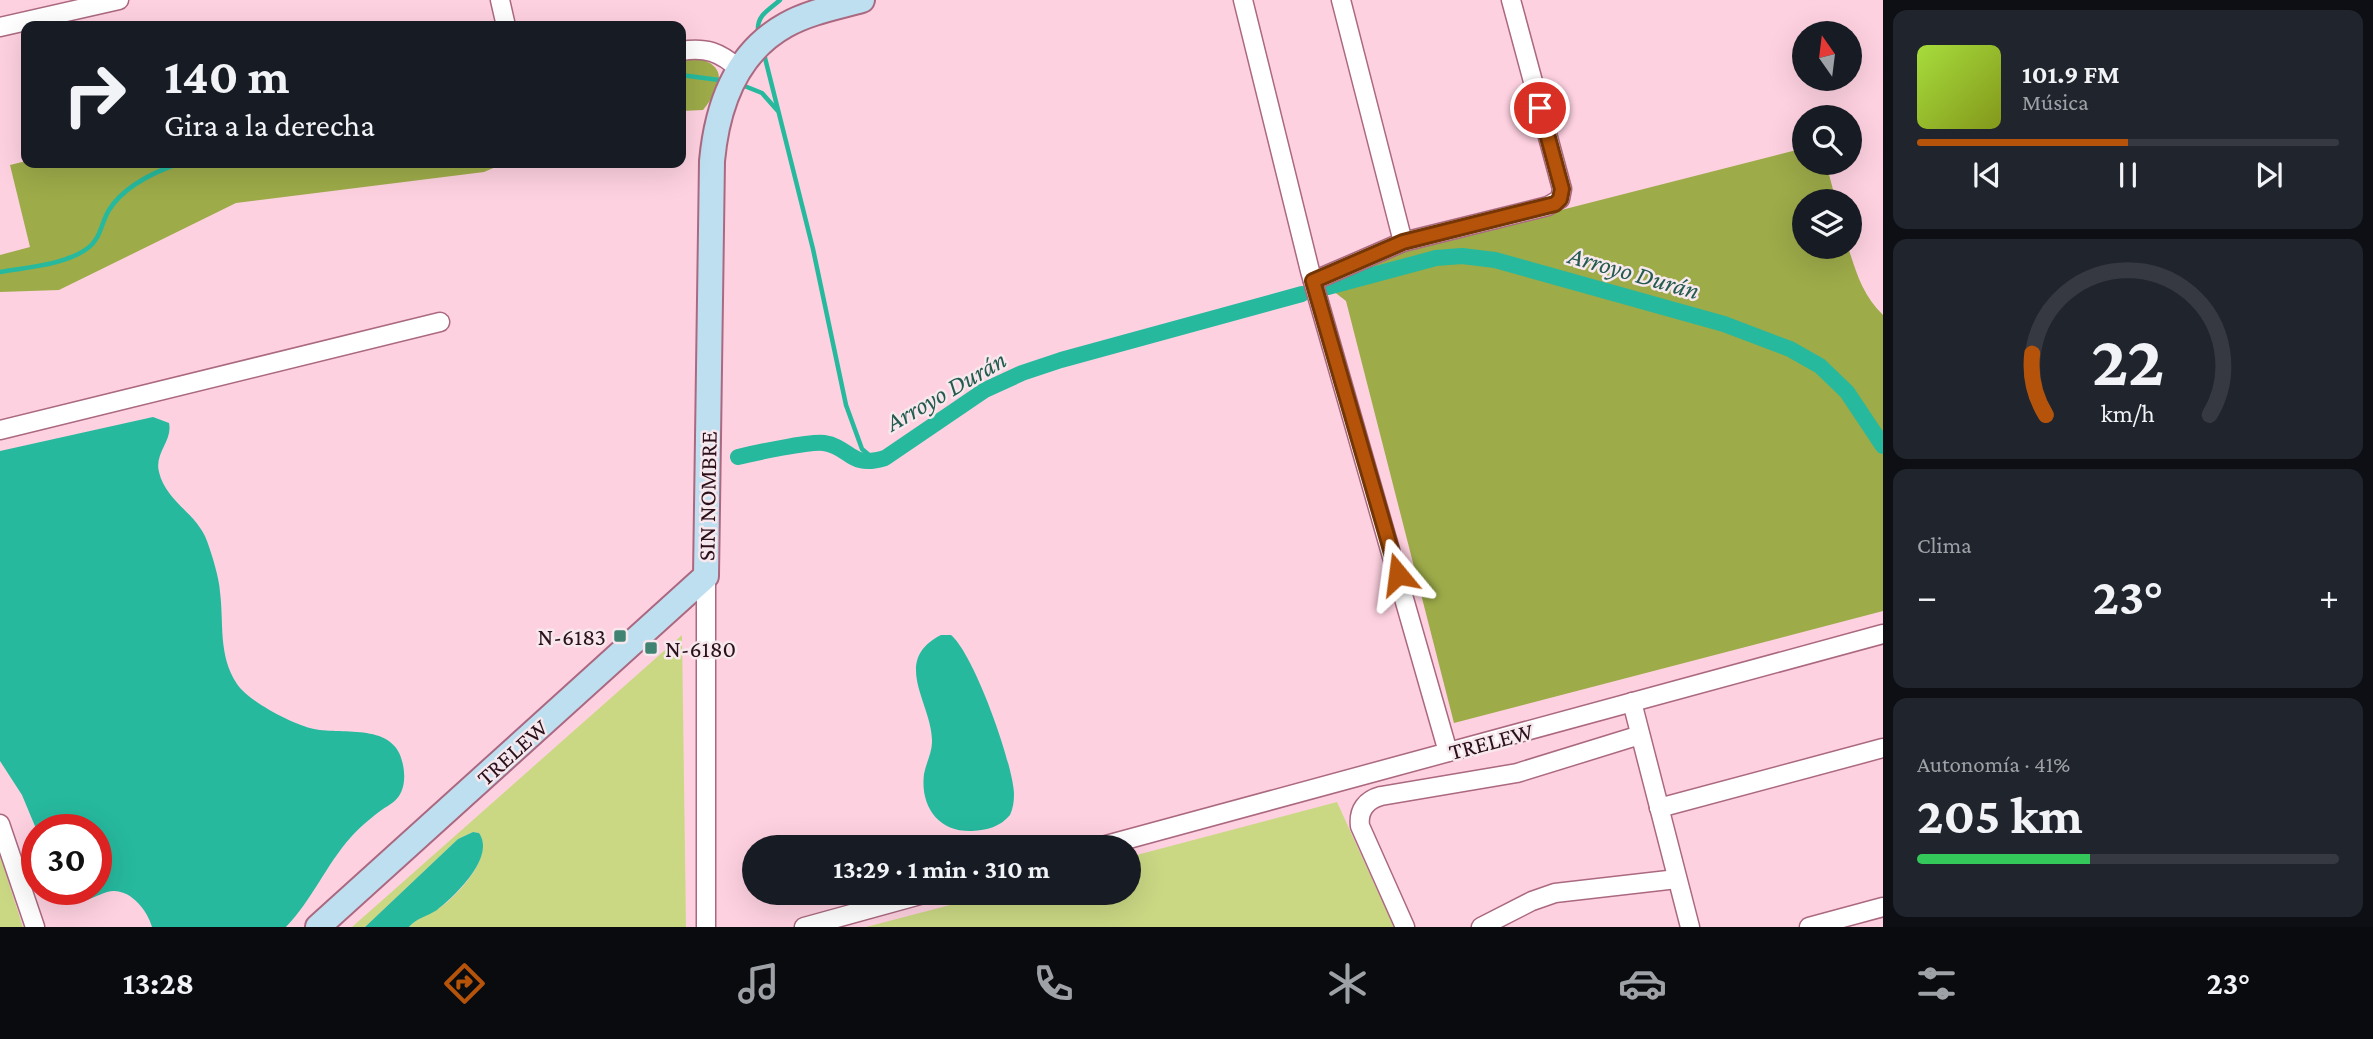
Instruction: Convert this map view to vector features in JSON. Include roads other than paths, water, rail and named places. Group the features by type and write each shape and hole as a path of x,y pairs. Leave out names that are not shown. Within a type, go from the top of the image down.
{"main road":[{"name":"SIN NOMBRE","path":"706,576 712,160 720,113 739,69 753,51 786,24 862,0"},
{"name":"TRELEW","path":"318,927 706,576"}],"street":[{"path":"26,21 119,0"},
{"path":"500,0 505,21"},
{"path":"1243,0 1313,281 1448,752"},
{"path":"1341,0 1403,242"},
{"path":"1313,281 1403,242 1548,206 1560,199 1562,189 1511,0"},
{"path":"0,27 21,22"},
{"path":"686,51 706,49 718,52 739,69"},
{"path":"0,430 440,323"},
{"name":"SIN NOMBRE","path":"706,576 706,927"},
{"name":"TRELEW","path":"1141,836 1883,634"},
{"path":"1632,702 1689,927"},
{"path":"1405,927 1362,833 1359,819 1363,806 1368,801 1381,796 1517,774 1640,735"},
{"path":"1659,808 1883,748"},
{"path":"0,824 35,927"},
{"path":"1481,927 1532,901 1555,893 1677,879"},
{"path":"804,927 884,905"},
{"path":"1809,927 1883,907"}],"waterway":[{"path":"758,30 762,16 780,0"},
{"path":"764,54 813,249 846,405 862,449 876,461"},
{"path":"686,76 719,80"},
{"path":"742,85 762,93 777,110"},
{"path":"0,272 46,265 79,254 96,240 115,201 150,175 168,168"},
{"name":"Arroyo Durán","path":"1328,287 1436,258 1462,256 1495,260 1724,324 1790,349 1820,366 1847,392 1883,446"},
{"name":"Arroyo Durán","path":"738,457 824,443 864,461 885,458 985,390 1022,373 1302,294"}],"place":[{"name":"N-6183","path":"620,636"},
{"name":"N-6180","path":"651,648"}]}
